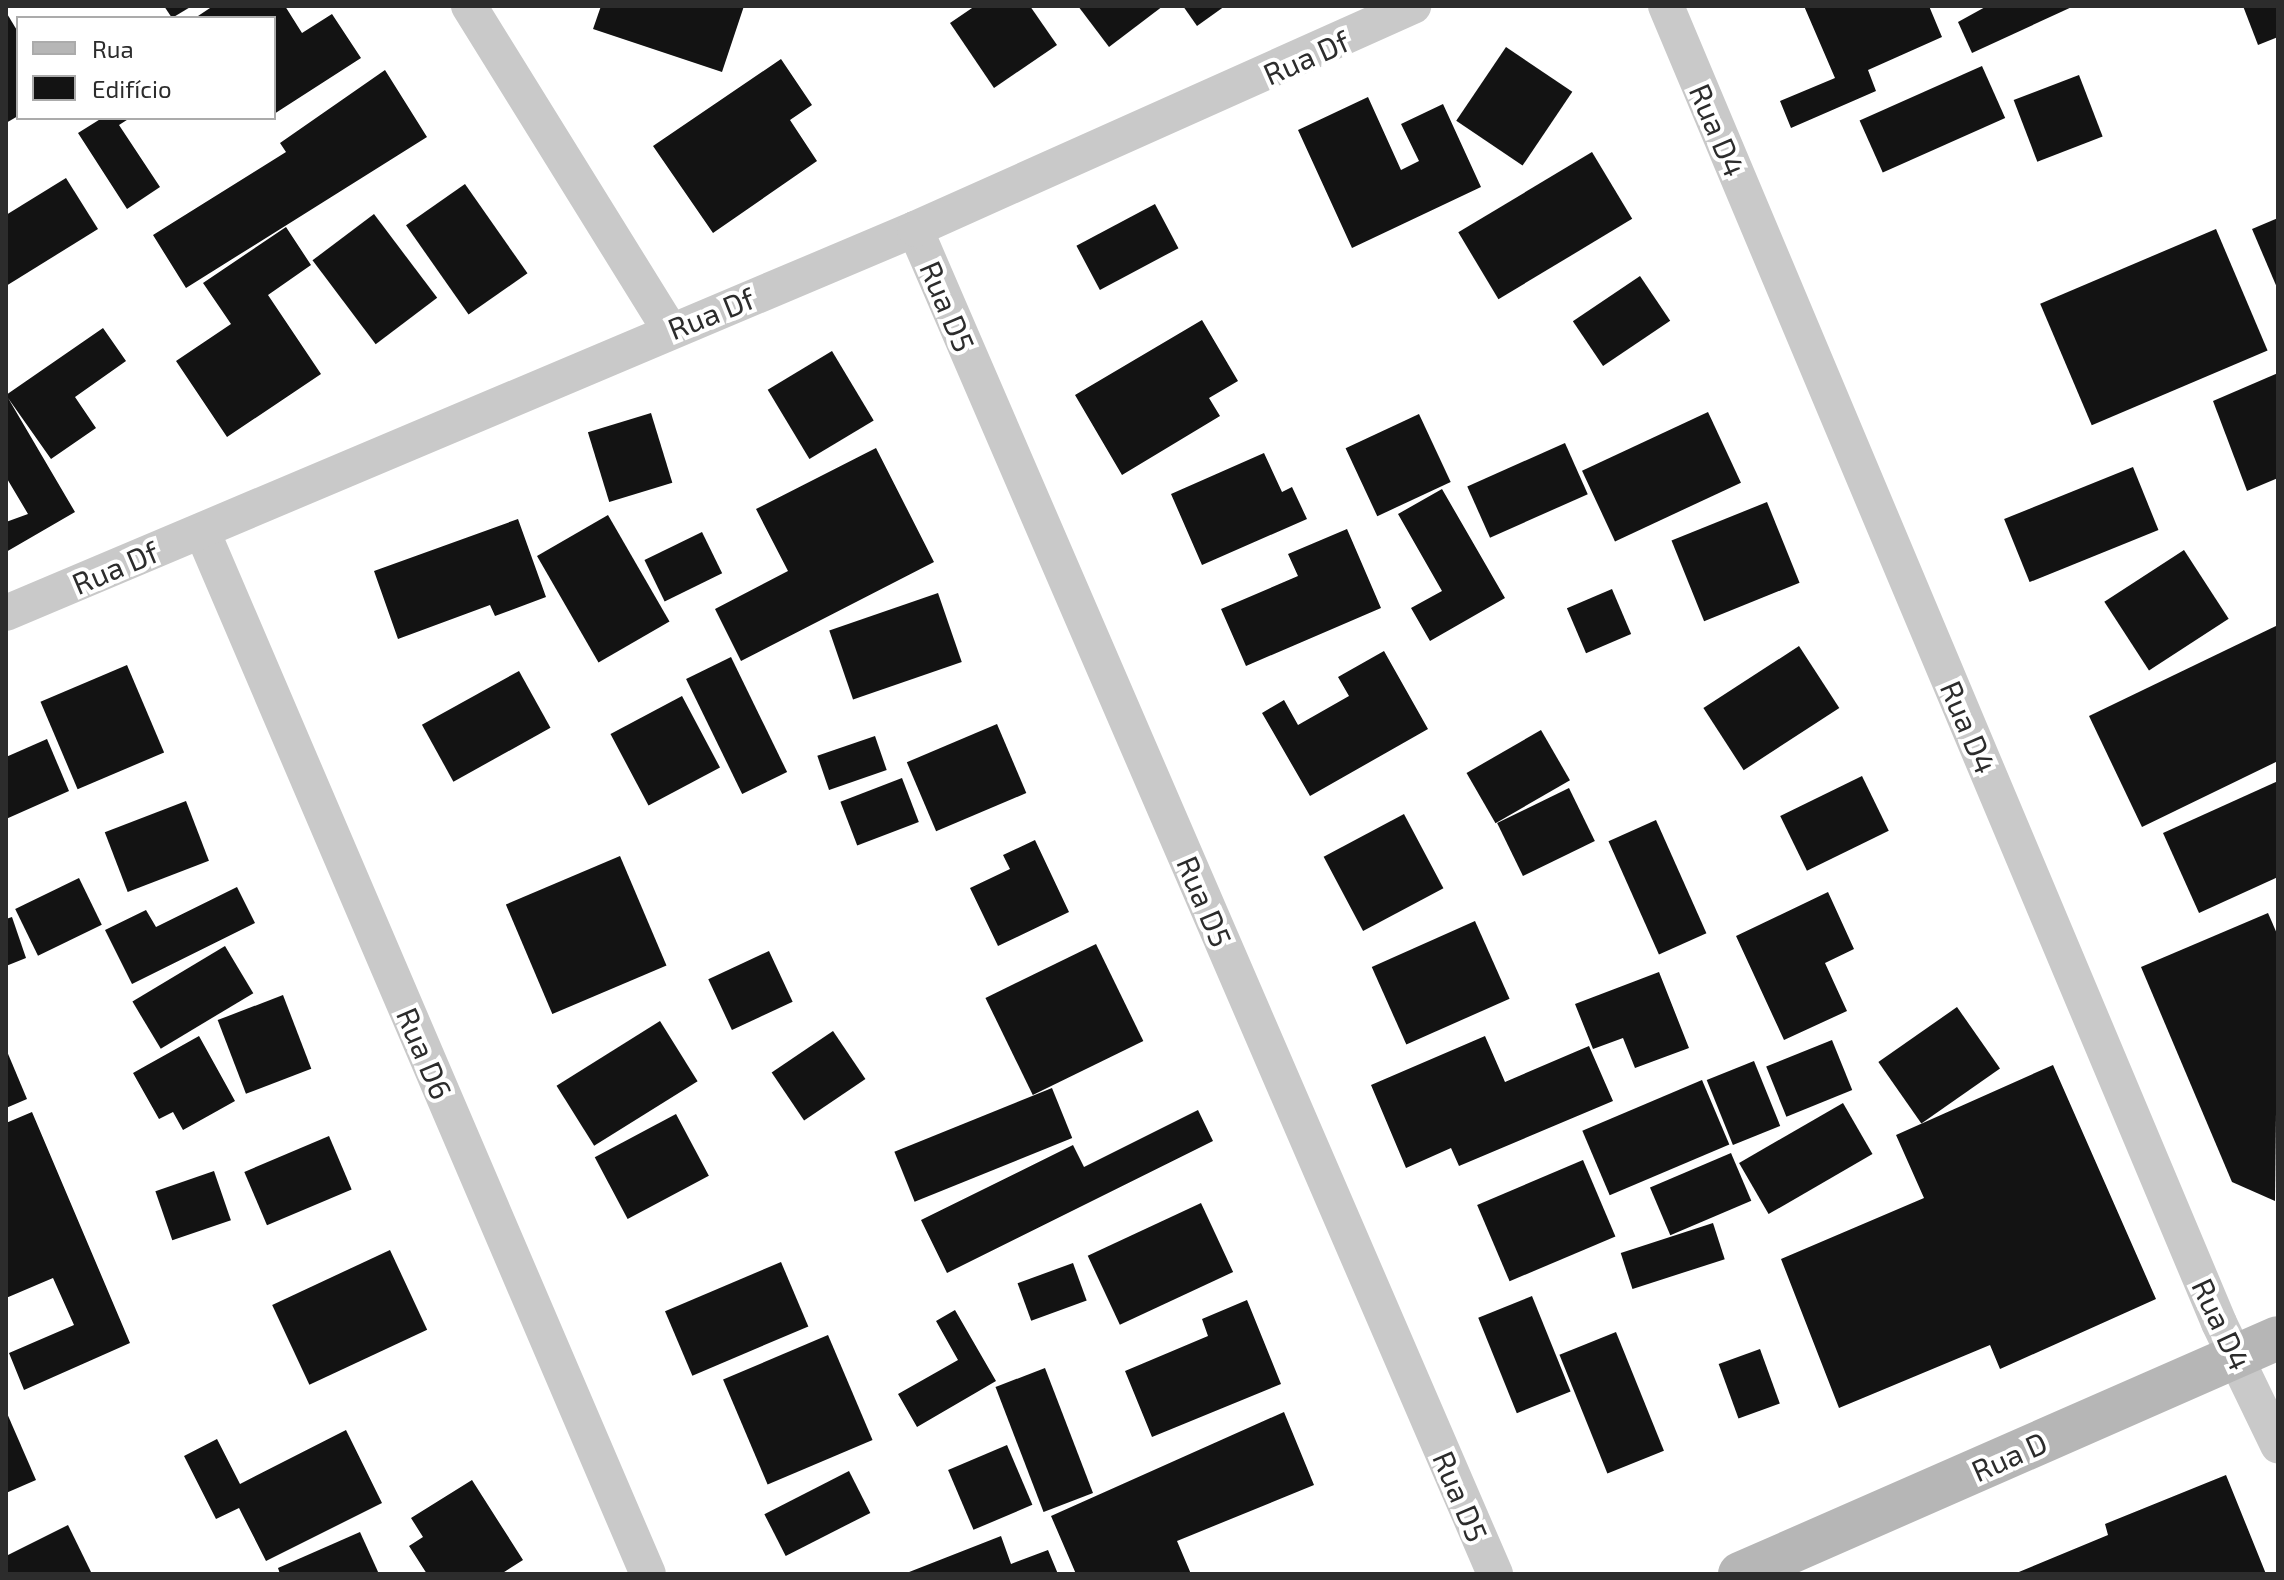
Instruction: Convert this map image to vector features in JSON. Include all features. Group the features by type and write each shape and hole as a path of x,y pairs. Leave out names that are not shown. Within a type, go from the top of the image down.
{"street":[{"path":"469,6 669,329"},
{"name":"Rua Df","path":"6,613 669,329 915,229 1368,17 1413,6"},
{"name":"Rua D4","path":"1666,6 2236,1356 2278,1445"},
{"name":"Rua D5","path":"915,229 1495,1574"},
{"name":"Rua D6","path":"202,531 648,1574"},
{"name":"Rua D","path":"1740,1574 2278,1338"}],"building":[{"path":"164,6 192,6 175,16 171,16"},
{"path":"213,6 285,6 302,33 332,14 361,58 276,113 276,16 198,16"},
{"path":"601,6 744,6 722,72 593,29"},
{"path":"975,6 1030,6 1057,45 994,88 950,23"},
{"path":"1078,6 1163,6 1109,47"},
{"path":"1183,6 1225,6 1197,26"},
{"path":"1804,6 1929,6 1942,37 1868,70 1876,91 1791,128 1780,101 1835,78"},
{"path":"1987,6 2074,6 1972,53 1958,22"},
{"path":"2243,6 2278,6 2278,37 2258,45"},
{"path":"6,12 16,29 16,117 6,123"},
{"path":"1506,47 1572,92 1523,166 1456,121"},
{"path":"781,59 812,105 790,120 817,161 713,233 653,146"},
{"path":"1982,66 2005,118 1883,173 1860,121"},
{"path":"385,70 427,137 186,288 153,235 286,152 280,143"},
{"path":"2079,75 2103,137 2037,162 2014,100"},
{"path":"1368,97 1401,170 1419,161 1401,124 1443,104 1481,187 1352,248 1298,130"},
{"path":"99,120 127,120 119,125 160,187 127,209 78,133"},
{"path":"1592,152 1632,219 1498,299 1458,232"},
{"path":"66,178 98,229 6,286 6,215"},
{"path":"465,184 528,273 469,315 406,225"},
{"path":"1155,204 1178,248 1100,290 1076,246"},
{"path":"374,214 437,298 376,344 313,260"},
{"path":"2278,218 2278,290 2252,229"},
{"path":"286,227 311,265 268,295 321,374 227,437 176,361 231,324 203,283"},
{"path":"2216,229 2268,351 2092,425 2040,304"},
{"path":"1640,276 1670,321 1603,366 1573,321"},
{"path":"1202,320 1238,381 1209,398 1220,416 1122,475 1075,395"},
{"path":"103,328 126,361 75,397 96,428 51,459 8,398 75,512 6,552 6,522 28,514 6,477 6,395"},
{"path":"832,351 874,420 809,459 768,390"},
{"path":"2278,373 2278,478 2247,491 2213,401"},
{"path":"1708,412 1741,483 1615,541 1582,471"},
{"path":"651,413 672,483 609,502 588,432"},
{"path":"1419,414 1451,482 1377,516 1346,448"},
{"path":"1565,443 1588,494 1490,538 1467,487"},
{"path":"876,448 934,562 741,661 715,609 788,571 756,509"},
{"path":"1264,453 1282,492 1292,487 1307,519 1202,565 1171,494"},
{"path":"2133,467 2158,530 2030,582 2004,519"},
{"path":"1442,489 1505,598 1430,641 1411,608 1442,591 1398,514"},
{"path":"1767,502 1800,583 1704,621 1672,541"},
{"path":"608,515 670,622 598,663 537,556"},
{"path":"518,519 546,597 495,616 490,605 398,639 374,571"},
{"path":"1347,529 1381,608 1246,666 1221,609 1298,576 1288,554"},
{"path":"702,532 722,573 665,601 644,560"},
{"path":"2184,550 2229,619 2149,671 2104,602"},
{"path":"1612,589 1631,634 1586,653 1567,608"},
{"path":"938,593 962,662 853,699 829,630"},
{"path":"2278,625 2278,761 2142,827 2089,716"},
{"path":"1799,646 1839,708 1744,770 1703,708"},
{"path":"1384,651 1428,729 1310,796 1262,713 1284,700 1298,725 1349,696 1338,677"},
{"path":"731,657 787,772 742,794 686,679"},
{"path":"127,665 164,752 78,789 40,702"},
{"path":"519,671 551,728 453,782 422,725"},
{"path":"682,696 720,768 649,806 610,734"},
{"path":"997,724 1026,793 936,831 907,762"},
{"path":"1541,730 1570,780 1496,823 1467,773"},
{"path":"875,736 887,770 829,790 817,756"},
{"path":"47,739 69,791 6,819 6,757"},
{"path":"1862,776 1889,831 1807,871 1780,816"},
{"path":"902,778 919,822 857,846 840,802"},
{"path":"2278,781 2278,877 2199,913 2163,833"},
{"path":"1569,788 1595,841 1523,876 1497,823"},
{"path":"186,801 209,861 128,892 105,832"},
{"path":"1404,814 1443,888 1363,931 1324,857"},
{"path":"1656,820 1706,933 1659,954 1608,841"},
{"path":"1035,840 1069,912 998,946 970,888 1010,869 1003,855"},
{"path":"620,856 666,966 552,1014 506,904"},
{"path":"79,878 102,925 38,956 15,909"},
{"path":"237,887 255,923 132,984 105,930 146,910 156,927"},
{"path":"1828,892 1854,949 1825,963 1847,1011 1784,1040 1736,936"},
{"path":"2268,913 2278,936 2275,1201 2232,1182 2141,967"},
{"path":"12,917 26,958 6,966 6,919"},
{"path":"1475,921 1510,999 1406,1045 1372,967"},
{"path":"1096,944 1143,1041 1033,1095 985,998"},
{"path":"225,946 253,993 161,1049 132,1002"},
{"path":"769,951 793,1002 732,1030 708,979"},
{"path":"1659,972 1689,1048 1635,1068 1623,1038 1593,1049 1575,1004"},
{"path":"283,995 311,1069 246,1094 218,1020"},
{"path":"1957,1007 2000,1068 1921,1123 1878,1062"},
{"path":"660,1021 698,1081 594,1146 557,1086"},
{"path":"833,1031 865,1079 804,1120 772,1072"},
{"path":"199,1036 235,1101 183,1130 173,1112 159,1119 133,1073"},
{"path":"1485,1036 1505,1082 1589,1046 1613,1101 1459,1166 1451,1148 1406,1168 1371,1085"},
{"path":"1832,1040 1852,1090 1786,1117 1766,1067"},
{"path":"6,1049 27,1099 6,1108"},
{"path":"1754,1061 1780,1126 1733,1145 1707,1080"},
{"path":"2053,1065 2156,1299 2000,1369 1990,1345 1839,1408 1781,1259 1924,1198 1896,1135"},
{"path":"1702,1080 1729,1144 1610,1195 1582,1131"},
{"path":"1052,1088 1072,1138 915,1202 894,1152"},
{"path":"1843,1103 1872,1154 1769,1214 1739,1163"},
{"path":"1198,1110 1213,1141 947,1273 921,1220 1073,1145 1084,1167"},
{"path":"32,1112 130,1343 24,1390 9,1353 74,1325 53,1278 6,1298 6,1123"},
{"path":"676,1114 709,1176 628,1219 595,1157"},
{"path":"329,1136 352,1189 267,1225 244,1172"},
{"path":"1731,1153 1751,1201 1670,1235 1650,1187"},
{"path":"1583,1160 1615,1236 1510,1281 1477,1205"},
{"path":"214,1171 231,1220 172,1240 155,1191"},
{"path":"1201,1203 1233,1272 1120,1325 1088,1256"},
{"path":"1713,1223 1725,1259 1632,1289 1621,1253"},
{"path":"390,1250 427,1330 309,1385 272,1305"},
{"path":"781,1262 808,1326 692,1376 665,1311"},
{"path":"1073,1263 1087,1301 1031,1321 1018,1283"},
{"path":"1532,1296 1571,1391 1517,1413 1478,1318"},
{"path":"1247,1300 1281,1384 1152,1437 1125,1371 1208,1336 1202,1319"},
{"path":"955,1310 996,1381 917,1427 898,1394 958,1360 936,1321"},
{"path":"1616,1332 1664,1451 1607,1474 1559,1355"},
{"path":"828,1335 873,1440 768,1484 723,1380"},
{"path":"1760,1349 1780,1404 1738,1419 1719,1364"},
{"path":"1045,1368 1093,1493 1044,1512 996,1387"},
{"path":"6,1411 36,1480 6,1493"},
{"path":"1284,1412 1314,1485 1177,1541 1191,1574 1076,1574 1051,1516"},
{"path":"346,1430 382,1503 266,1561 239,1508 216,1519 184,1456 217,1439 240,1484"},
{"path":"1007,1445 1032,1505 973,1530 948,1470"},
{"path":"849,1471 870,1513 786,1556 764,1514"},
{"path":"2226,1475 2266,1574 2014,1574 2108,1535 2105,1524"},
{"path":"472,1480 523,1560 501,1574 427,1574 409,1546 423,1537 411,1518"},
{"path":"68,1525 92,1574 6,1574 6,1556"},
{"path":"360,1532 379,1574 280,1574 278,1568"},
{"path":"1001,1536 1011,1564 1048,1550 1058,1574 904,1574"}]}
